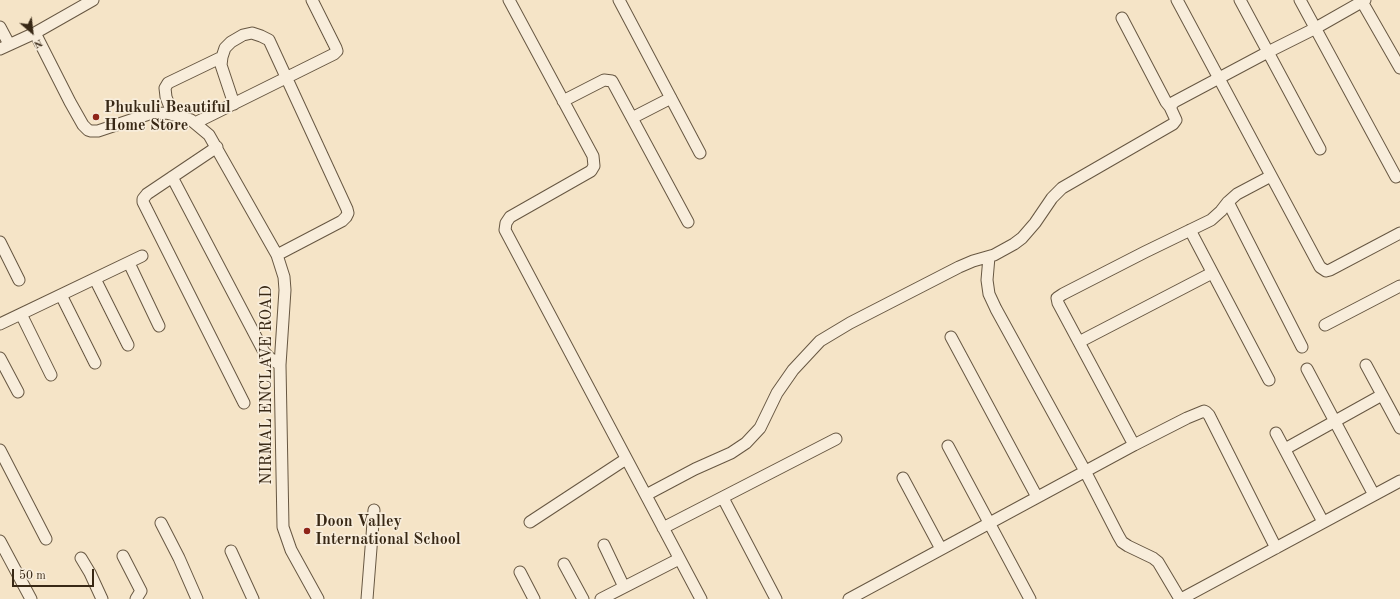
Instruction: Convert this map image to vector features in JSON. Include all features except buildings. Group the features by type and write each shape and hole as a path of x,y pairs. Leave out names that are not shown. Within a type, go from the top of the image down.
{"street":[{"path":"0,27 4,46 36,33 93,0"},
{"path":"195,123 288,78 337,51 312,0"},
{"path":"508,0 594,161 593,169 591,171 510,217 506,223 505,230 701,599"},
{"path":"619,0 700,153"},
{"path":"1177,0 1320,268 1323,270 1330,270 1400,233"},
{"path":"1240,0 1320,149"},
{"path":"1300,0 1314,29 1396,177"},
{"path":"1170,107 1174,102 1314,29 1363,0 1400,68"},
{"path":"646,495 695,469 731,453 746,443 760,428 777,393 793,370 820,341 850,323 959,267 998,253 1022,238 1035,224 1052,198 1062,188 1173,124 1176,120 1170,107 1122,18"},
{"name":"NIRMAL ENCLAVE ROAD","path":"36,33 70,102 83,125 91,132 149,114 166,113 182,116 195,123 209,135 277,255 284,277 285,290 280,366 283,527 291,550 318,599"},
{"path":"234,104 221,66 222,57 225,48 231,42 243,35 252,33 269,40 288,78 347,209 348,213 342,221 277,255"},
{"path":"174,115 166,97 165,88 168,83 222,57"},
{"path":"563,101 604,80 612,82 688,222"},
{"path":"632,118 671,98"},
{"path":"217,147 144,197 144,206 244,403"},
{"path":"1134,445 1057,300 1059,297 1145,252 1211,220 1236,194 1271,176"},
{"path":"172,177 264,352 280,366"},
{"path":"1228,202 1302,346"},
{"path":"1190,230 1270,380"},
{"path":"0,242 19,280"},
{"path":"0,324 142,256"},
{"path":"989,257 987,280 991,299 1122,542 1158,562 1180,599 1400,481"},
{"path":"128,263 159,326"},
{"path":"1079,342 1212,273"},
{"path":"95,279 128,345"},
{"path":"1325,325 1400,286"},
{"path":"61,295 95,363"},
{"path":"21,314 51,375"},
{"path":"951,338 1037,497"},
{"path":"0,358 18,392"},
{"path":"1366,365 1400,428"},
{"path":"1307,369 1374,495"},
{"path":"1285,449 1382,395"},
{"path":"849,599 1134,445 1204,411 1206,412 1276,548"},
{"path":"1276,433 1323,522"},
{"path":"663,528 836,438"},
{"path":"948,446 1030,599"},
{"path":"0,450 46,539"},
{"path":"530,522 626,459"},
{"path":"903,478 941,549"},
{"path":"722,498 776,599"},
{"path":"367,599 374,510"},
{"path":"161,523 179,558 197,599"},
{"path":"0,541 31,599"},
{"path":"604,545 624,587"},
{"path":"231,551 253,599"},
{"path":"124,556 141,591 136,599"},
{"path":"81,558 102,599"},
{"path":"601,599 679,559"},
{"path":"564,564 583,599"},
{"path":"520,572 534,599"}],"place":[{"name":"Phukuli Beautiful Home Store","path":"96,117"},
{"name":"Doon Valley International School","path":"307,531"}]}
